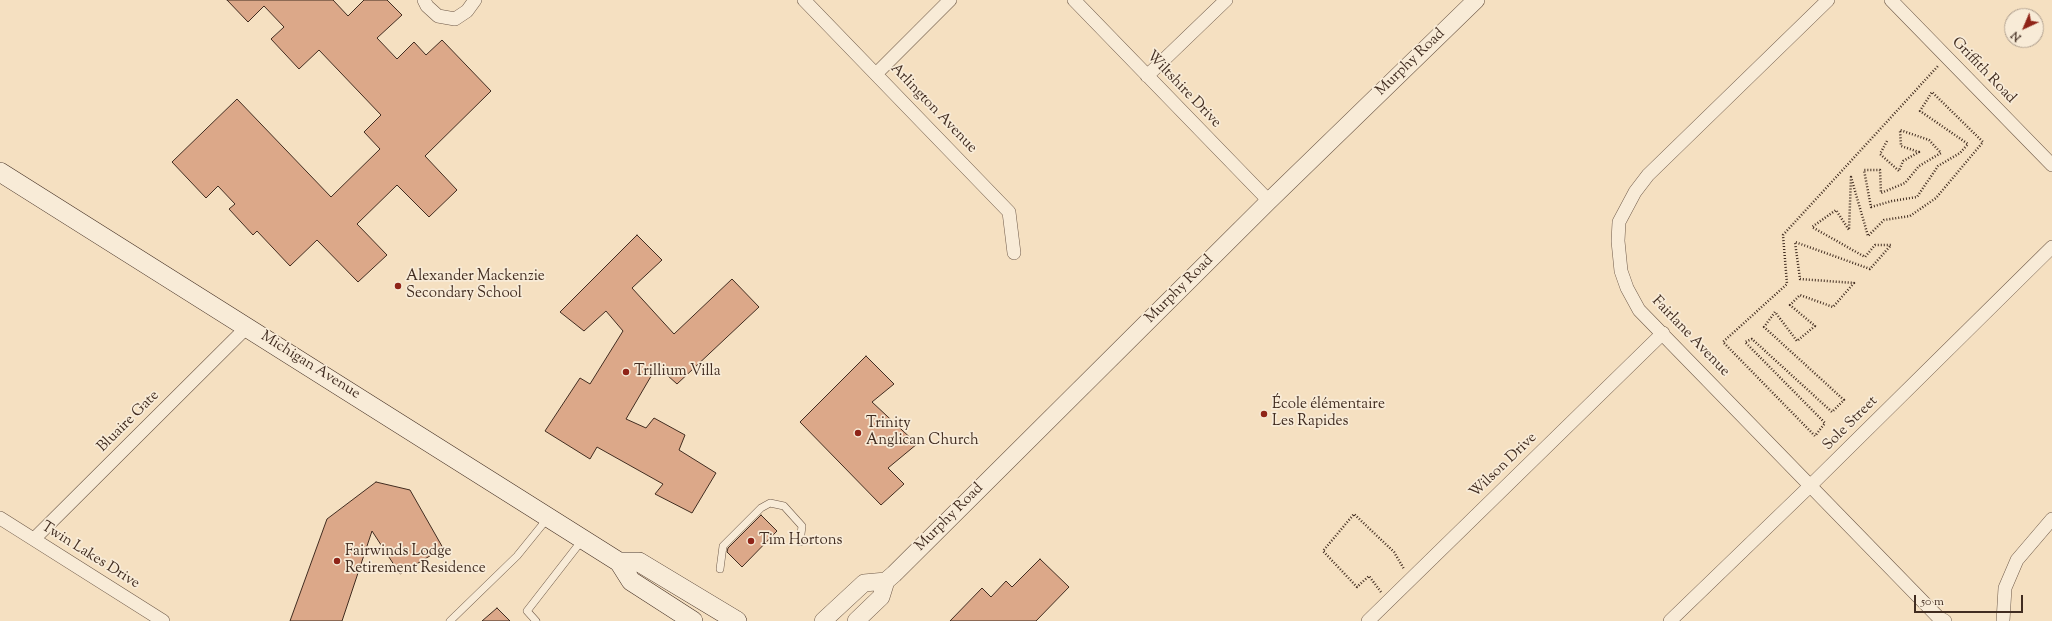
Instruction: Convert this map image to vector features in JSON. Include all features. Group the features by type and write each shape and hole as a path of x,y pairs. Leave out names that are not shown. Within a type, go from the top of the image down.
{"main road":[{"name":"Michigan Avenue","path":"0,172 620,562 631,581 694,621"},
{"path":"620,562 639,562 737,621"}],"street":[{"path":"424,0 426,6 438,16 455,19 467,11 475,0"},
{"name":"Arlington Avenue","path":"804,0 1009,212 1014,253"},
{"path":"876,74 950,0"},
{"name":"Wiltshire Drive","path":"1074,0 1269,201"},
{"path":"1147,76 1226,0"},
{"name":"Murphy Road","path":"856,621 881,597 886,582 1269,201 1476,0"},
{"name":"Fairlane Avenue","path":"1828,0 1648,175 1635,192 1619,222 1618,241 1621,271 1627,288 1639,310 1938,617 1945,621"},
{"name":"Griffith Road","path":"1891,0 2052,165"},
{"name":"Sole Street","path":"1670,621 1811,485 2052,247"},
{"name":"Bluaire Gate","path":"34,539 247,327"},
{"name":"Wilson Drive","path":"1368,621 1663,333"},
{"name":"Twin Lakes Drive","path":"0,518 163,621"},
{"path":"2003,621 2005,588 2016,560 2052,520"},
{"path":"823,621 864,583 886,582"}],"lane":[{"path":"720,569 723,546 761,508 770,503 784,506 802,526 800,542"},
{"path":"450,621 517,556 549,517"},
{"path":"536,621 528,611 583,539"}],"path":[{"path":"1887,141 1880,154 1899,171 1903,161 1919,152 1901,146 1900,130 1929,140 1941,153 1919,166 1905,183 1882,192 1880,170 1864,170 1871,207 1892,201 1917,197 1938,166 1960,153 1968,144 1920,112 1932,92 1983,142 1936,198 1910,216 1884,220 1868,236 1851,177 1848,230 1836,210 1812,227 1865,257 1875,245 1890,245 1870,269 1795,242 1800,278 1854,283 1833,306 1800,295 1790,305 1815,326 1797,341 1775,312 1764,327 1844,400 1832,412 1752,338 1745,342 1824,423 1815,436 1723,342 1787,284 1783,235 1947,57"},
{"path":"1388,601 1369,576 1357,587 1323,551 1354,514 1394,552 1410,580"}],"building":[{"path":"227,0 333,0 348,16 364,0 387,0 402,15 377,38 397,59 414,42 426,55 442,40 491,91 425,156 457,190 429,217 397,185 357,224 387,255 358,282 317,240 290,266 257,231 253,235 229,209 235,204 218,186 206,198 172,162 237,99 331,197 380,149 364,132 381,115 319,50 299,69 271,39 284,27 264,6 248,22"},
{"name":"Trillium Villa","path":"637,235 662,260 632,288 674,334 732,279 759,307 677,384 657,366 626,419 646,428 654,418 685,435 679,450 716,473 692,513 655,494 663,484 597,447 590,459 545,431 580,378 590,384 623,331 606,311 584,331 560,312"},
{"name":"Trinity Anglican Church","path":"866,356 894,384 872,402 917,444 888,468 904,484 881,505 800,422"},
{"name":"Fairwinds Lodge Retirement Residence","path":"376,482 410,490 443,548 400,574 372,531 342,621 290,621 327,519"},
{"name":"Tim Hortons","path":"761,515 777,531 742,567 727,552 728,548"},
{"path":"1040,559 1069,587 1036,621 950,621 982,588 991,597 1006,581 1012,587"},
{"path":"497,608 510,621 482,621"}],"place":[{"name":"Alexander Mackenzie Secondary School","path":"398,286"},
{"name":"Trillium Villa","path":"626,372"},
{"name":"École élémentaire Les Rapides","path":"1264,414"},
{"name":"Trinity Anglican Church","path":"858,433"},
{"name":"Tim Hortons","path":"751,541"},
{"name":"Fairwinds Lodge Retirement Residence","path":"337,561"}]}
